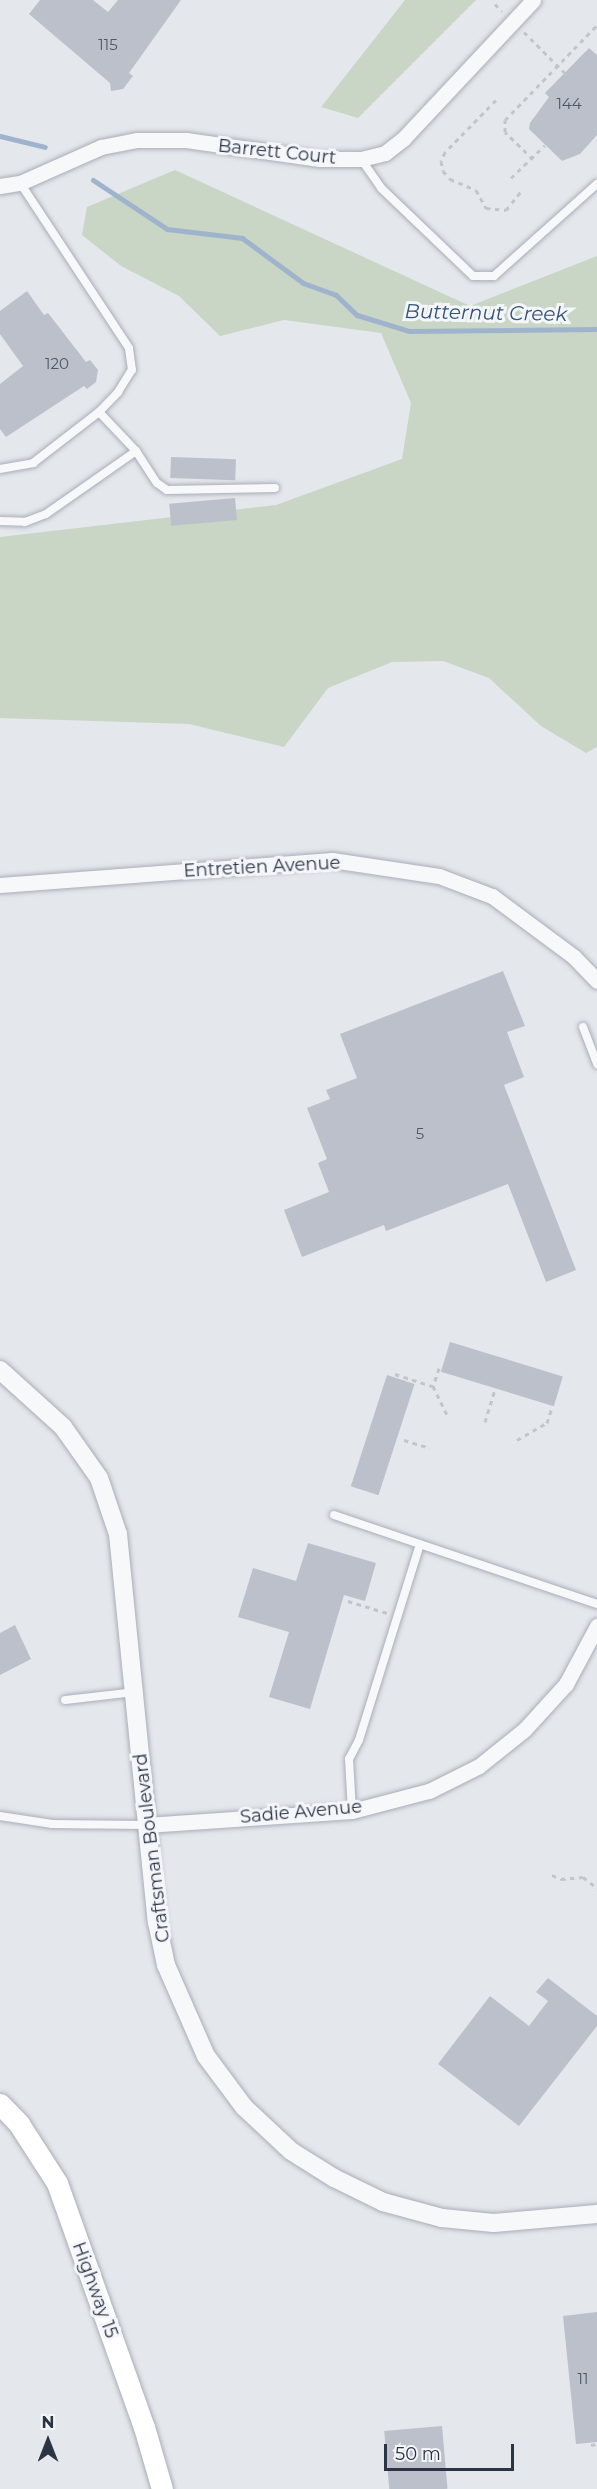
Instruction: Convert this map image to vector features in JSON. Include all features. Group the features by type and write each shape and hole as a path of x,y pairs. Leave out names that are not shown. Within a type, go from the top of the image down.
{"main road":[{"name":"Highway 15","path":"0,2104 19,2124 57,2183 144,2427 162,2489"}],"street":[{"name":"Barrett Court","path":"0,186 20,183 101,147 137,141 186,141 320,159 361,159 385,153 404,138 533,0"},
{"name":"Entretien Avenue","path":"0,885 332,860 439,876 492,896 574,957 597,981"},
{"name":"Craftsman Boulevard","path":"0,1370 63,1427 99,1478 118,1534 146,1825 158,1922 166,1965 182,2007 206,2056 244,2107 291,2151 334,2178 383,2202 442,2218 494,2223 597,2214"},
{"name":"Sadie Avenue","path":"146,1825 352,1811 429,1791 478,1766 525,1729 566,1684 597,1626"}],"lane":[{"path":"361,159 381,188 472,276 494,276 597,184"},
{"path":"0,469 33,464 99,412 128,380 132,370 129,348 20,183"},
{"path":"99,412 136,451 157,483 167,490 275,488"},
{"path":"0,521 25,522 46,514 136,451"},
{"path":"583,1027 597,1064"},
{"path":"334,1515 597,1604"},
{"path":"352,1811 349,1759 359,1740 420,1544"},
{"path":"65,1700 135,1692"},
{"path":"0,1816 52,1824 146,1825"}],"path":[{"path":"495,4 504,12"},
{"path":"533,159 506,132 505,120 597,25"},
{"path":"520,29 565,73"},
{"path":"496,100 445,152 441,161 443,171 450,179 476,190 486,208 506,210 523,189"},
{"path":"511,178 545,145"},
{"path":"439,1368 433,1386 448,1417"},
{"path":"395,1374 433,1386"},
{"path":"485,1422 495,1390"},
{"path":"517,1440 547,1423 552,1408"},
{"path":"404,1440 430,1448"},
{"path":"348,1601 397,1617"},
{"path":"552,1875 561,1879 583,1877 597,1887"},
{"path":"591,2445 597,2444"}],"green space":[{"path":"405,0 476,0 358,118 321,107"},
{"path":"175,170 470,306 597,256 597,747 586,753 541,726 489,678 443,661 392,662 328,688 284,747 189,724 0,718 0,537 276,505 402,459 411,403 381,333 284,320 220,336 179,296 121,266 82,235 87,207"}],"building":[{"path":"40,0 93,0 108,12 118,0 181,0 129,73 133,76 123,89 111,91 110,83 29,14"},
{"path":"589,48 597,55 597,135 580,154 562,161 529,129 530,123 549,97 545,93"},
{"path":"27,291 44,315 48,313 86,362 90,360 98,370 96,382 87,389 84,386 6,437 0,429 0,384 23,366 0,334 0,311"},
{"path":"171,457 236,459 235,480 170,478"},
{"path":"235,498 237,520 171,526 169,504"},
{"path":"503,971 525,1026 507,1032 524,1077 504,1085 576,1270 546,1282 508,1184 386,1231 384,1225 302,1257 284,1210 329,1192 318,1163 327,1159 307,1108 330,1099 326,1090 357,1078 340,1034"},
{"path":"450,1342 563,1376 554,1406 441,1372"},
{"path":"387,1375 415,1384 378,1495 351,1486"},
{"path":"308,1543 376,1563 365,1601 344,1595 310,1709 269,1697 289,1632 238,1617 253,1568 296,1581"},
{"path":"15,1625 31,1659 0,1675 0,1633"},
{"path":"548,1978 597,2016 597,2026 519,2126 438,2064 490,1996 529,2026 548,2001 536,1992"},
{"path":"597,2312 597,2442 576,2444 563,2316"},
{"path":"442,2426 447,2489 389,2489 384,2431"}],"waterway":[{"name":"Butternut Creek","path":"0,136 45,147"},
{"name":"Butternut Creek","path":"93,180 167,229 242,238 303,283 336,295 357,315 409,331 597,329"}]}
